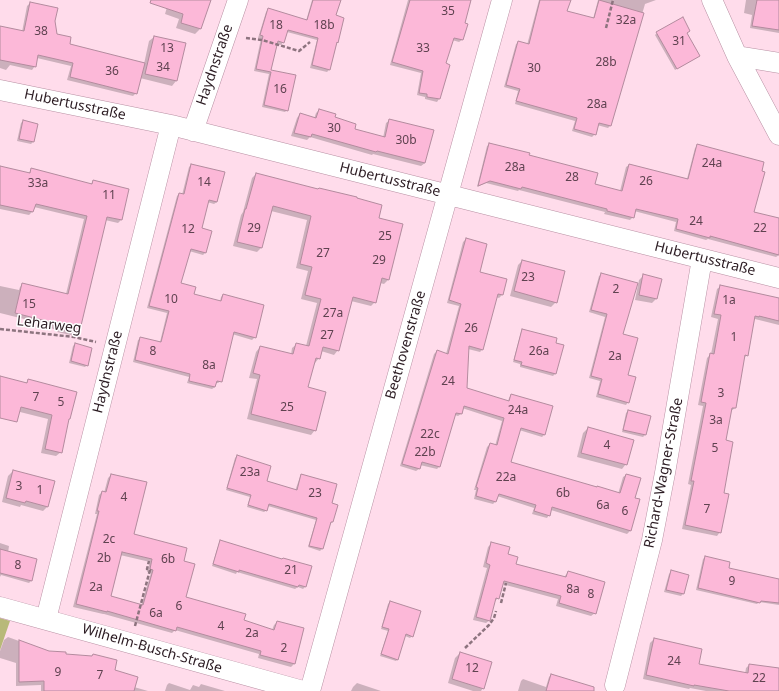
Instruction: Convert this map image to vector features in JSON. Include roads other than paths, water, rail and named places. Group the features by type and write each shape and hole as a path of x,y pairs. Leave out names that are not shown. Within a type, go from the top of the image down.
{"street":[{"name":"Haydnstraße","path":"192,131 238,0"},
{"name":"Beethovenstraße","path":"310,691 502,0"},
{"path":"712,0 737,56 779,135"},
{"path":"737,56 779,64"},
{"name":"Hubertusstraße","path":"0,90 170,125 779,278"},
{"name":"Haydnstraße","path":"46,619 170,125"},
{"name":"Richard-Wagner-Straße","path":"615,685 652,540 702,258"},
{"name":"Wilhelm-Busch-Straße","path":"0,607 303,691"}]}
